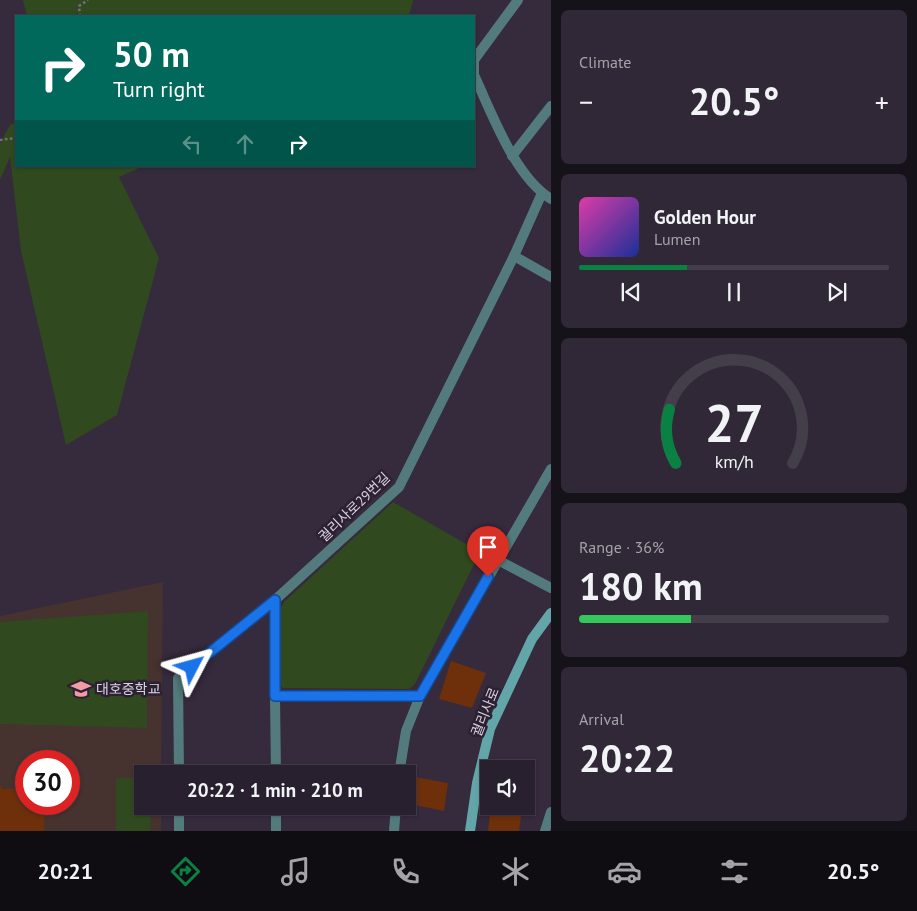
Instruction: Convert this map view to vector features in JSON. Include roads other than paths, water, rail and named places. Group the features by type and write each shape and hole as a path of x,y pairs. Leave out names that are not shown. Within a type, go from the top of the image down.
{"street":[{"path":"475,59 518,0"},
{"path":"475,77 512,156 546,196"},
{"path":"512,156 551,106"},
{"name":"궐리사로29번길","path":"179,765 178,678 275,600 398,487 546,196"},
{"path":"514,256 551,277"},
{"path":"400,765 406,732 420,696 551,469"},
{"path":"498,560 551,588"},
{"path":"275,600 276,765"},
{"name":"궐리사로","path":"470,831 477,783 490,728 532,639 551,613"},
{"path":"275,696 420,696"},
{"path":"545,831 551,812"},
{"path":"179,815 179,831"},
{"path":"276,815 276,831"},
{"path":"394,831 395,815"}],"place":[{"name":"대호중학교","path":"81,689"}]}
